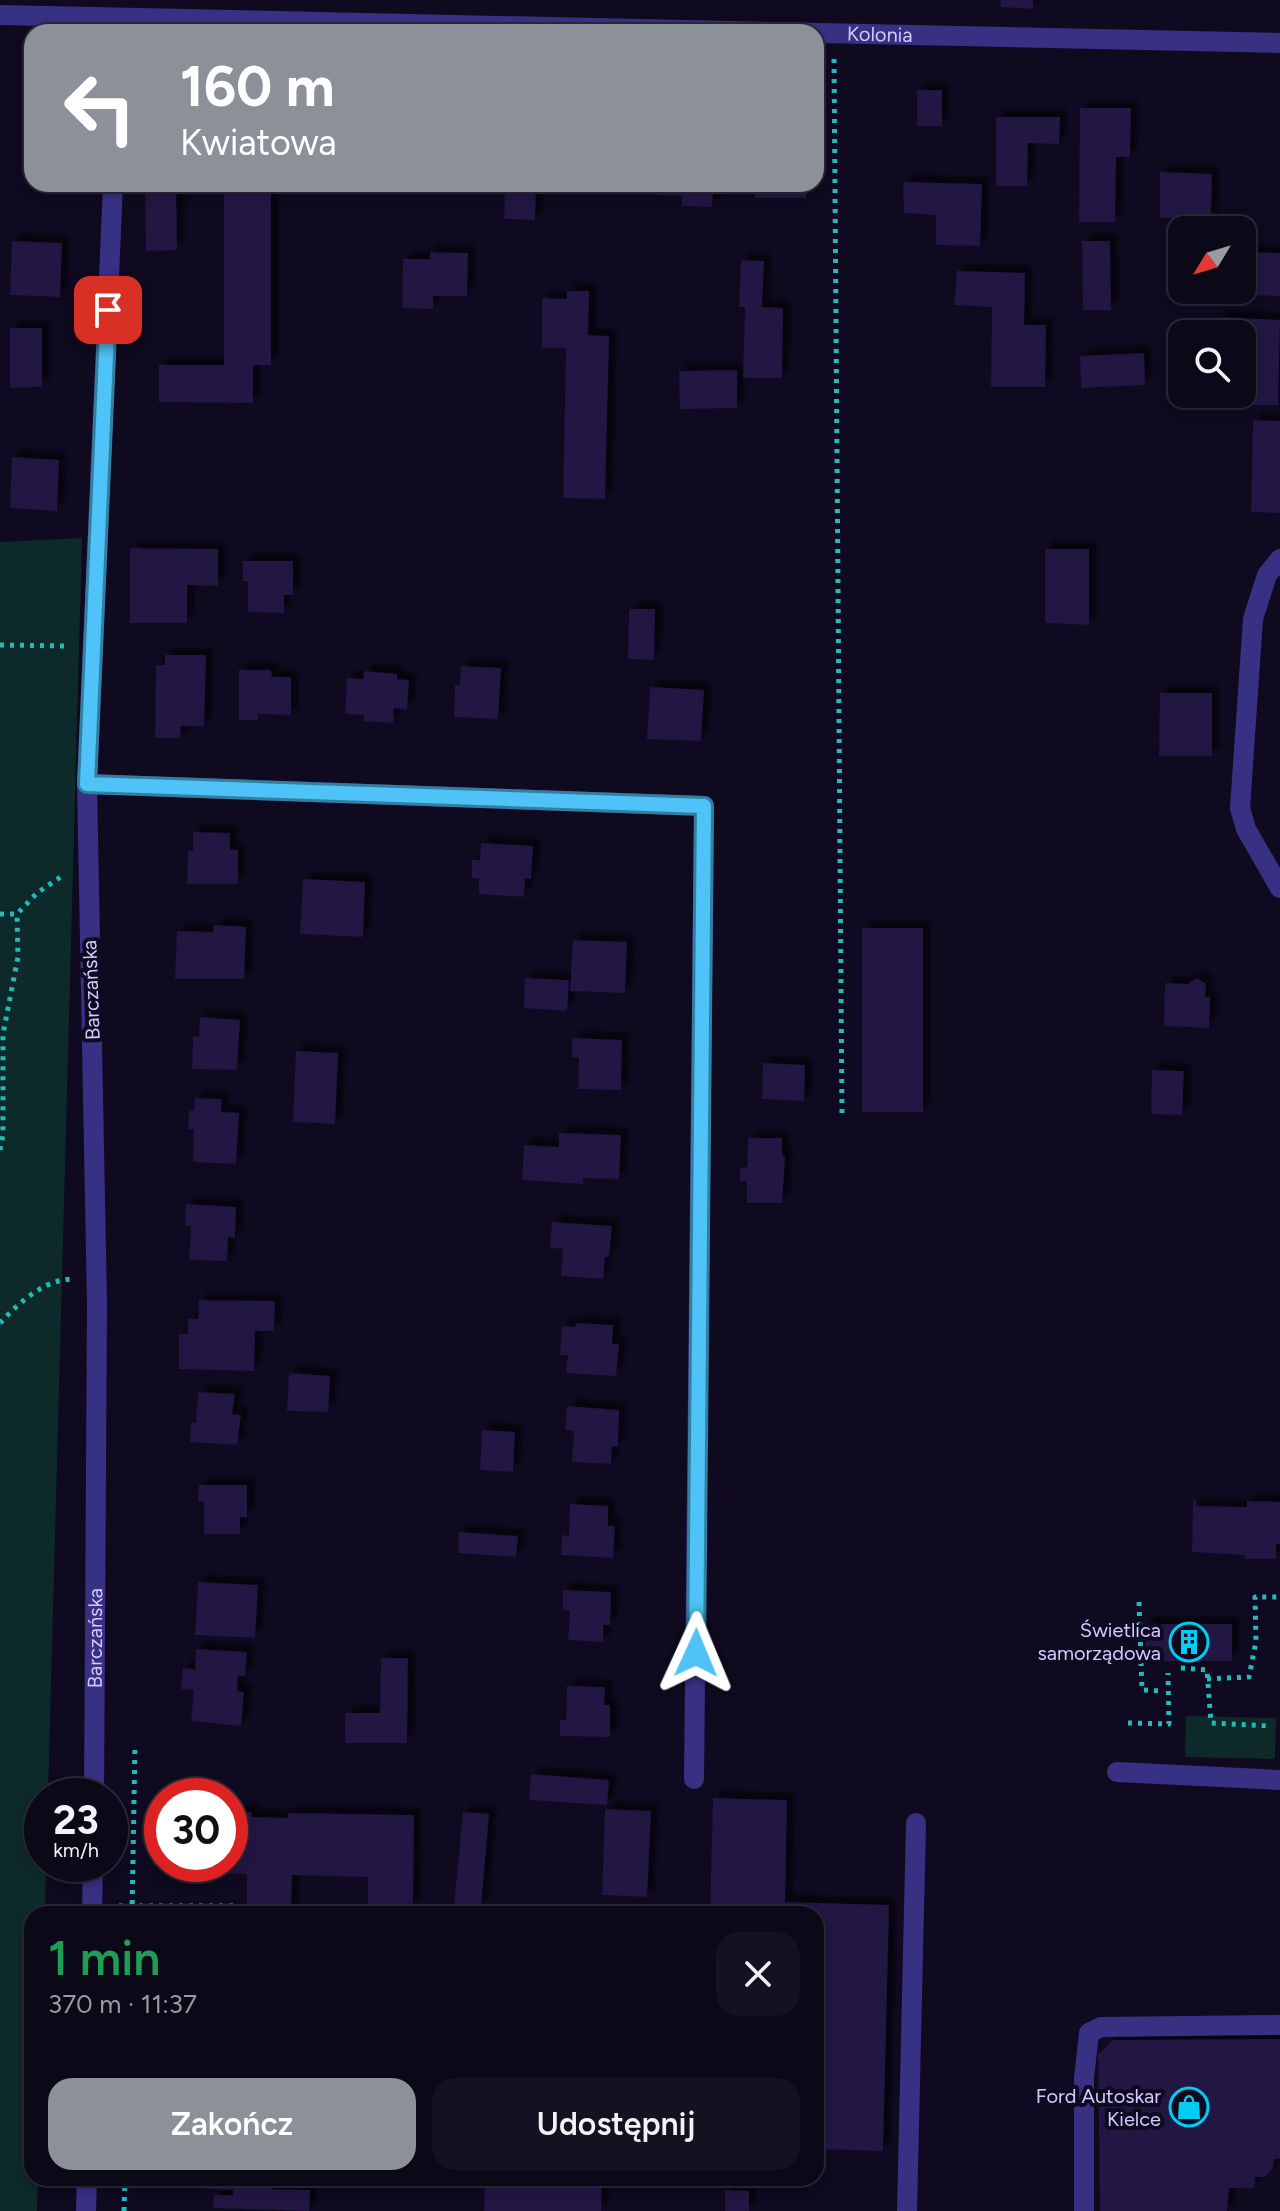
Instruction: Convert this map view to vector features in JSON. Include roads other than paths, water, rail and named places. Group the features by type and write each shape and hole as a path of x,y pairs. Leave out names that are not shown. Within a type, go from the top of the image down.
{"street":[{"name":"Kolonia","path":"0,15 108,24"},
{"name":"Kolonia","path":"824,32 1280,43"},
{"name":"Barczańska","path":"94,1778 96,1277 87,784 113,192"},
{"path":"1280,559 1267,575 1253,619 1240,808 1246,829 1280,888"},
{"path":"87,784 704,806 694,1779"},
{"path":"1117,1772 1280,1780"},
{"path":"907,2211 916,1823"},
{"path":"92,1906 93,1882"},
{"path":"1084,2211 1084,2078 1089,2033 1101,2027 1280,2025"},
{"path":"86,2211 87,2186"}],"place":[{"name":"Świetlica samorządowa","path":"1189,1642"},
{"name":"Ford Autoskar Kielce","path":"1189,2107"}]}
